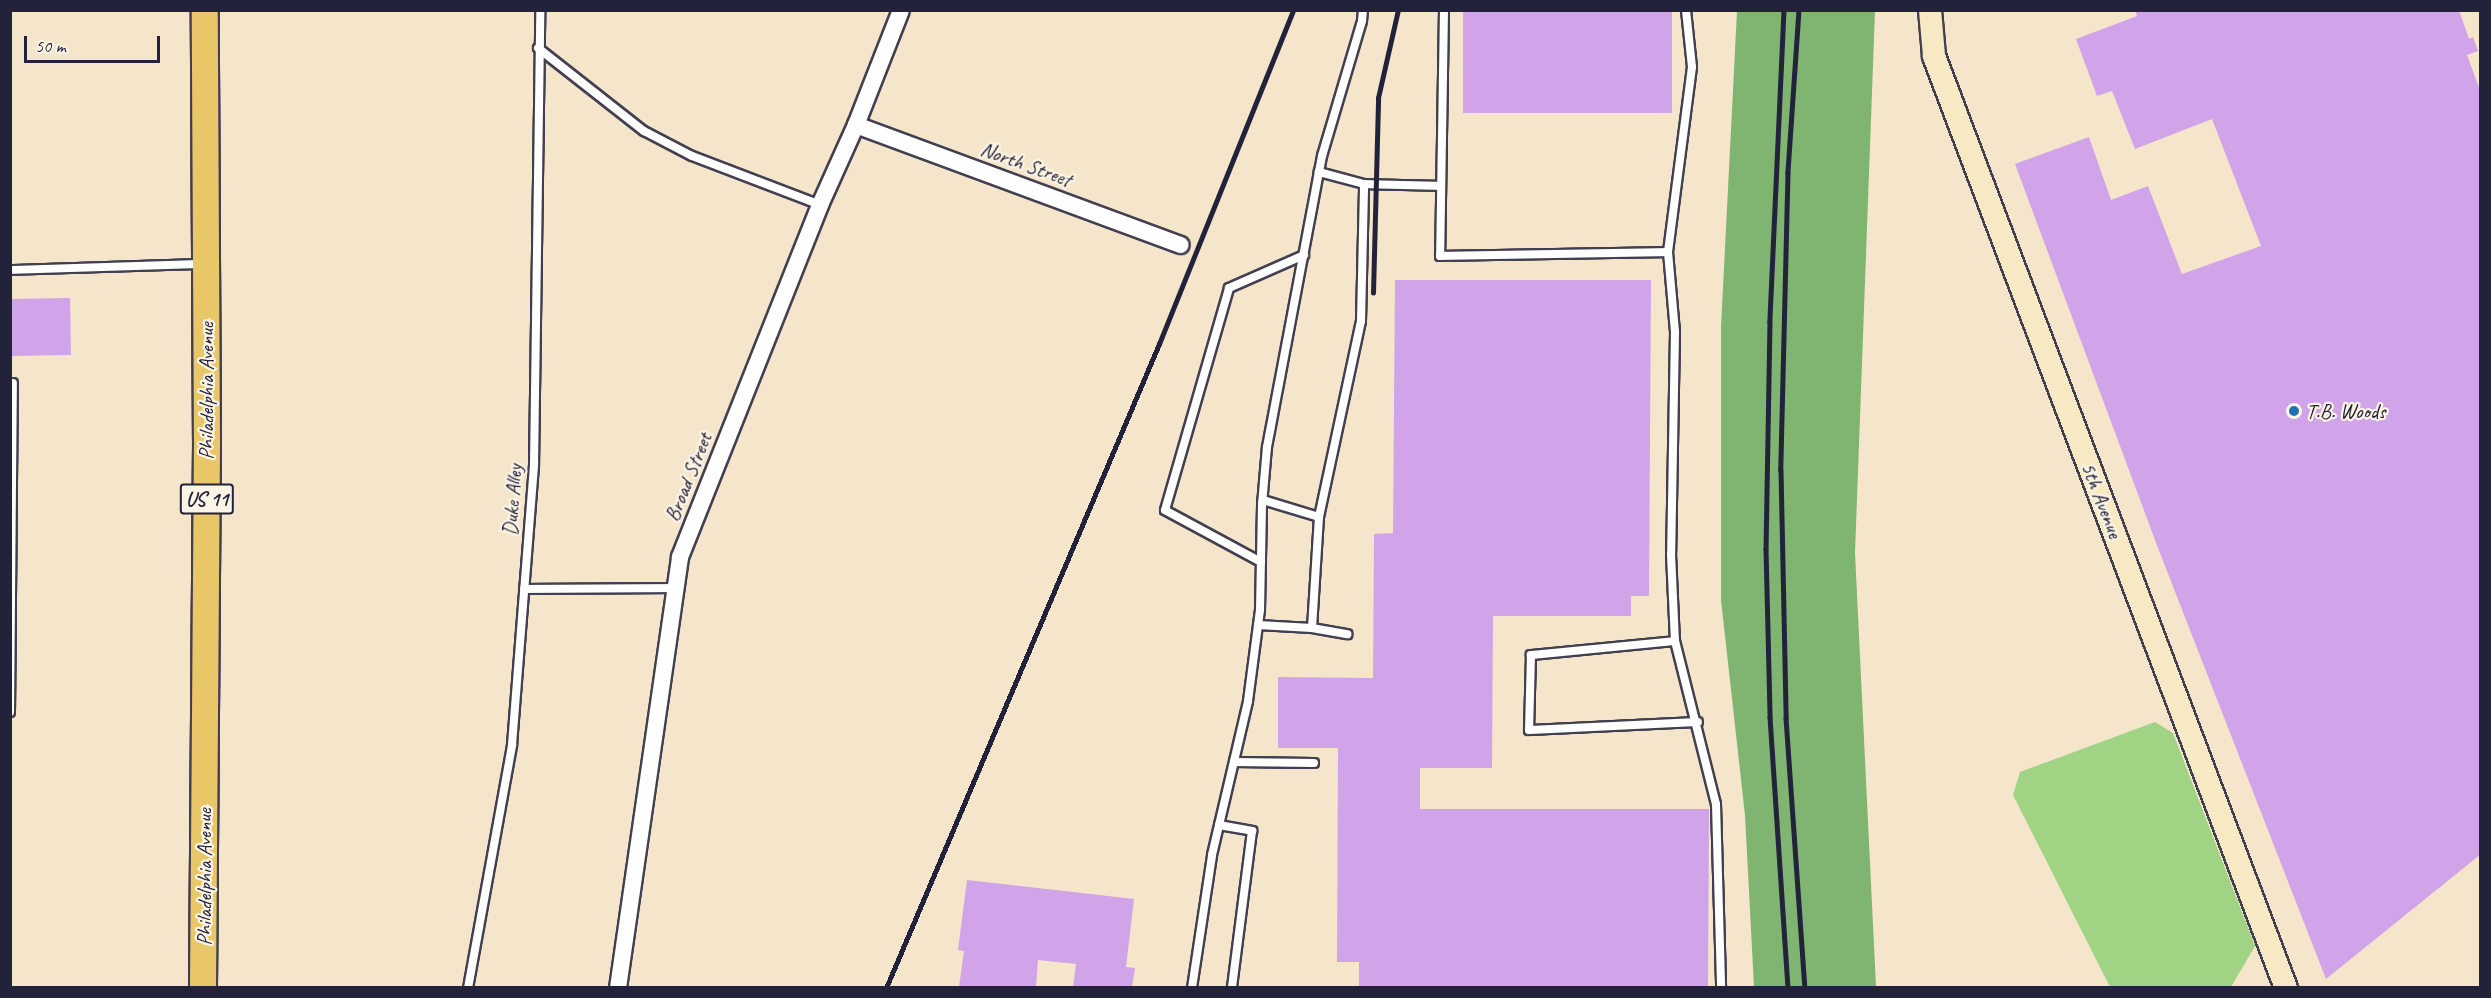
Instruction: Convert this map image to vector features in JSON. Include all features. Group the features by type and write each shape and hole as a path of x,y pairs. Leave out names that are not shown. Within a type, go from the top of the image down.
{"main road":[{"name":"Philadelphia Avenue","path":"203,987 205,10"}],"street":[{"name":"Broad Street","path":"618,987 680,557 820,205 856,125 901,10"},
{"name":"5th Avenue","path":"1930,10 1934,56 2284,987"},
{"name":"North Street","path":"856,125 1181,245"}],"lane":[{"name":"Duke Alley","path":"468,987 512,745 534,465 540,10"},
{"path":"1192,987 1219,825 1248,701 1258,625 1267,447 1319,172 1362,21 1363,10"},
{"path":"1444,10 1440,256 1668,252"},
{"path":"1686,10 1692,67 1668,252 1675,332 1671,554 1675,640 1698,722 1716,804 1721,987"},
{"path":"538,48 644,131 692,156 820,205"},
{"path":"1319,172 1364,184 1441,186"},
{"path":"1312,628 1319,517 1361,321 1364,184"},
{"path":"1261,562 1165,510 1229,288 1304,255"},
{"path":"10,270 206,264"},
{"path":"10,712 13,383"},
{"path":"1263,500 1319,517"},
{"path":"524,589 676,588"},
{"path":"1258,625 1312,628 1347,634"},
{"path":"1675,640 1531,655 1529,730 1698,722"},
{"path":"1234,762 1314,764"},
{"path":"1219,825 1252,831 1232,987"}],"green space":[{"path":"1737,11 1875,11 1855,553 1876,987 1754,987 1745,815 1721,600 1721,327"},
{"path":"2155,722 2173,733 2255,946 2231,987 2110,987 2013,795 2020,772"}],"building":[{"path":"1463,10 1672,10 1672,113 1463,113"},
{"name":"T.B. Woods","path":"2135,10 2459,10 2469,39 2473,37 2478,51 2467,55 2481,93 2481,854 2326,979 2158,548 2015,164 2089,137 2111,200 2148,186 2182,274 2261,246 2212,119 2135,149 2112,91 2097,96 2076,39 2137,16"},
{"path":"1395,280 1651,280 1649,596 1631,596 1631,616 1493,616 1492,768 1420,768 1420,809 1709,809 1708,987 1359,987 1359,962 1337,962 1338,748 1278,748 1278,677 1373,678 1374,534 1393,533"},
{"path":"70,298 71,355 11,356 10,299"},
{"path":"967,880 1134,899 1126,967 1135,968 1132,987 1073,987 1076,964 1038,960 1036,987 959,987 964,951 958,950"}],"railway":[{"path":"886,988 1159,344 1293,10"},
{"path":"1373,293 1378,98 1398,10"},
{"path":"1784,10 1770,322 1766,549 1770,717 1788,988"},
{"path":"1799,10 1788,173 1781,470 1786,718 1805,988"}],"place":[{"name":"T.B. Woods","path":"2294,411"}]}
